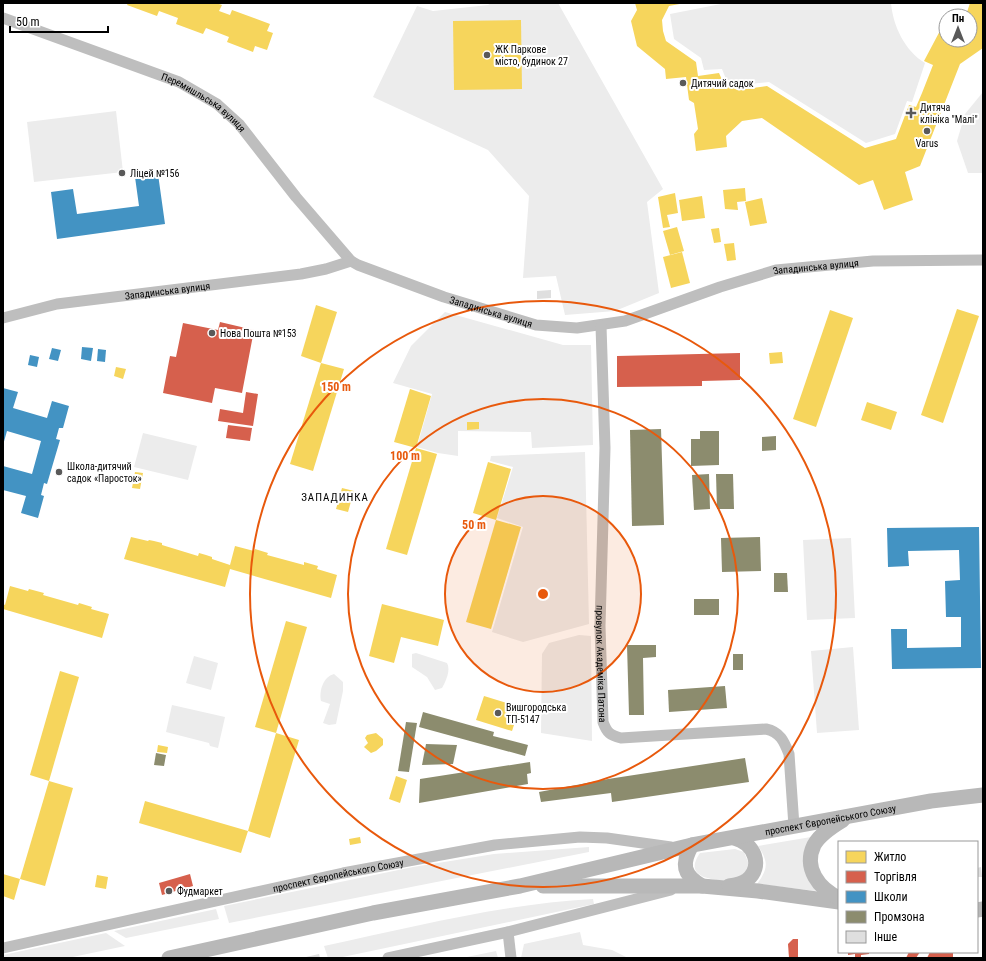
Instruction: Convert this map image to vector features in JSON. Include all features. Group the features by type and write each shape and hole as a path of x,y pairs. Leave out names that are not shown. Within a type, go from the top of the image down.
{"main road":[{"name":"проспект Європейського Союзу","path":"169,958 373,913 520,886 685,847 931,801 983,795"},
{"path":"838,897 823,889 813,875 810,861 814,844 825,832 847,817"},
{"path":"726,887 741,884 748,879 753,872 755,862 753,850 748,844 734,838"},
{"path":"685,847 685,869 692,880 702,886"},
{"name":"проспект Європейського Союзу","path":"520,886 726,887 838,902"}],"street":[{"name":"Перемишльська вулиця","path":"3,18 179,82 217,104 239,124 296,197 351,260"},
{"name":"Западинська вулиця","path":"3,318 57,304 300,274 326,269 351,260 358,265 444,297 536,325 577,328 601,326 625,321 720,287 776,270 873,261 983,260"},
{"name":"провулок Академіка Патона","path":"601,326 605,448 600,626 603,722 606,731 611,735 621,738 766,729 774,731 783,740 789,754 794,826"},
{"name":"проспект Європейського Союзу","path":"3,948 343,873 495,845 580,837 607,838 685,847"},
{"name":"проспект Європейського Союзу","path":"388,958 588,913 686,886"},
{"path":"508,932 511,958"}],"shaded area":[{"path":"491,3 558,3 663,189 647,202 659,293 615,311 565,315 556,276 523,278 529,196 488,150 373,97 417,6 433,11 488,5"},
{"path":"726,3 891,3 894,20 901,37 912,52 925,63 912,102 907,101 895,134 866,143 769,82 740,85 726,79 722,69 704,70 701,58 674,39 670,14"},
{"path":"983,92 983,173 968,173 957,141 965,114"},
{"path":"116,111 123,172 34,182 27,122"},
{"path":"445,312 563,345 591,345 593,445 532,448 531,432 458,431 458,456 438,453 417,447 432,394 393,383 411,346"},
{"path":"143,433 197,446 188,480 134,467"},
{"path":"585,452 589,624 523,642 492,632 523,527 497,518 513,467 490,461 491,456"},
{"path":"851,538 855,618 807,620 803,540"},
{"path":"579,635 591,636 592,741 541,733 542,654 549,643"},
{"path":"853,647 859,730 817,733 811,651"},
{"path":"416,653 447,663 448,672 442,688 435,690 427,677 412,667 412,654"},
{"path":"194,656 218,663 211,690 186,683"},
{"path":"334,674 343,682 343,691 336,724 329,725 323,723 330,704 321,701 321,689 327,678"},
{"path":"172,705 225,717 218,748 210,746 209,743 166,732"},
{"path":"811,837 806,852 804,865 811,884 816,891 757,884 765,870 766,865 762,852 758,846"},
{"path":"589,847 589,852 229,923 224,906 413,867 494,854"},
{"path":"735,849 744,852 750,867 735,882 704,877 698,874 695,869 695,862 700,853"},
{"path":"593,899 594,904 338,958 328,958 324,946 491,911"},
{"path":"216,909 219,919 126,938 114,931"},
{"path":"580,932 583,945 612,950 628,958 521,958 524,944"},
{"path":"106,933 125,946 68,958 3,958 3,955"},
{"path":"496,951 498,958 462,958"}],"building: Житло":[{"path":"128,3 216,3 222,5 219,11 230,15 232,10 270,24 267,31 273,33 267,50 255,46 253,52 227,42 229,37 206,28 203,34 176,24 178,18 159,11 157,16 127,5"},
{"path":"635,3 685,3 669,6 662,20 663,31 666,41 696,62 698,76 719,73 723,82 737,90 767,86 865,148 896,139 909,105 916,107 922,93 933,65 924,61 938,35 938,48 978,48 978,8 968,8 970,3 983,3 983,48 960,64 920,166 905,172 913,200 884,210 873,180 859,185 762,118 742,121 726,136 727,147 696,151 694,134 698,129 694,103 689,100 686,77 666,79 665,69 637,46 631,21 637,10"},
{"name":"ЖК Паркове місто, будинок 27","path":"521,20 522,89 454,90 453,21"},
{"path":"745,188 746,201 737,202 738,210 725,209 723,190"},
{"path":"675,193 678,213 667,215 670,227 663,228 658,197"},
{"path":"702,196 705,218 682,221 679,200"},
{"path":"762,198 767,223 750,226 745,202"},
{"path":"677,227 684,251 670,255 663,231"},
{"path":"719,228 721,242 714,243 711,229"},
{"path":"734,243 736,260 727,261 724,244"},
{"path":"682,252 690,283 671,288 663,257"},
{"path":"316,305 337,312 321,363 301,356"},
{"path":"957,309 979,316 943,423 921,415"},
{"path":"830,310 853,318 816,427 793,419"},
{"path":"782,352 783,363 770,364 769,353"},
{"path":"321,363 344,369 313,471 290,464"},
{"path":"116,367 126,369 123,379 114,376"},
{"path":"410,389 431,396 416,448 394,442"},
{"path":"867,402 897,412 891,430 861,420"},
{"path":"467,422 479,422 479,429 467,430"},
{"path":"416,448 437,454 407,555 386,549"},
{"path":"488,462 511,469 496,520 473,513"},
{"path":"135,472 143,473 140,489 132,488"},
{"path":"342,488 354,491 348,512 336,509"},
{"path":"496,520 521,527 491,629 466,622"},
{"path":"131,537 162,543 162,545 198,556 199,553 230,565 235,546 254,551 255,549 268,553 267,555 304,565 304,562 318,566 317,569 337,575 331,598 230,569 225,587 124,559"},
{"path":"10,586 28,591 29,589 44,593 43,595 78,605 79,603 92,607 91,609 109,614 102,638 3,609 3,604 5,605"},
{"path":"382,604 444,620 438,646 401,637 394,663 369,656"},
{"path":"286,621 307,627 276,733 255,727"},
{"path":"60,671 79,677 49,781 30,775"},
{"name":"Вишгородська ТП-5147","path":"484,696 520,707 512,731 476,720"},
{"path":"276,733 299,740 270,838 248,831"},
{"path":"376,733 383,739 383,745 371,753 364,747 368,743 365,738 367,735"},
{"path":"158,745 168,747 167,753 157,752"},
{"path":"396,776 407,780 400,803 389,799"},
{"path":"49,781 73,788 45,886 20,879"},
{"path":"145,801 248,831 241,853 139,823"},
{"path":"360,837 361,843 350,845 349,839"},
{"path":"3,874 20,879 14,900 3,896"},
{"path":"97,875 108,877 106,889 95,887"}],"building: Торгівля":[{"path":"220,322 254,330 242,393 215,388 212,403 163,393 170,356 176,357 183,323 218,330"},
{"path":"740,353 740,380 702,381 702,386 617,387 617,356"},
{"path":"246,392 258,394 253,426 218,421 220,409 243,413"},
{"path":"228,425 252,428 250,441 226,438"},
{"path":"190,874 193,886 162,895 159,883"},
{"path":"793,939 798,939 798,958 789,958 788,944"},
{"path":"848,953 869,953 861,955 861,958 855,958 855,954 848,955"},
{"path":"908,953 919,953 916,958 906,958"},
{"path":"930,953 953,953 953,958 927,958"}],"building: Школи":[{"path":"158,174 165,224 57,239 51,192 73,189 77,214 139,206 135,177"},
{"path":"82,347 93,348 91,361 81,359"},
{"path":"52,348 61,350 58,361 49,359"},
{"path":"98,349 106,350 105,362 97,361"},
{"path":"30,355 39,357 37,367 28,365"},
{"path":"3,388 18,392 13,408 47,418 52,401 69,406 63,428 59,428 56,439 60,440 47,484 44,483 41,495 44,496 38,518 21,513 26,496 3,490 3,466 32,474 41,441 7,431 3,445"},
{"path":"979,527 981,668 892,669 891,629 907,629 907,648 961,647 961,617 946,617 945,581 960,580 959,550 908,551 909,566 888,567 887,528"}],"building: Промзона":[{"path":"661,429 664,525 632,526 630,430"},
{"path":"700,431 719,431 719,465 691,466 691,439 700,439"},
{"path":"776,436 776,450 762,451 762,437"},
{"path":"709,474 710,509 694,510 692,475"},
{"path":"716,474 733,474 734,509 717,509"},
{"path":"760,537 761,571 722,572 721,538"},
{"path":"774,573 787,573 788,592 774,592"},
{"path":"694,599 719,599 719,615 694,615"},
{"path":"627,645 656,645 656,657 643,658 644,715 629,715"},
{"path":"733,654 743,654 743,670 733,670"},
{"path":"725,686 727,708 669,712 668,690"},
{"path":"423,712 494,732 493,736 528,745 525,756 419,727"},
{"path":"406,722 417,723 409,772 398,771"},
{"path":"426,744 457,745 453,764 422,765"},
{"path":"156,753 166,755 164,766 154,765"},
{"path":"745,758 749,782 612,802 611,793 541,802 539,792 608,779"},
{"path":"530,762 531,773 527,774 528,784 419,803 420,779"}],"building: Інше":[{"path":"551,290 551,298 537,299 537,291"},
{"path":"981,867 982,877 978,877 978,868"},
{"path":"319,954 320,958 306,958 306,957"}],"place":[{"name":"ЖК Паркове місто, будинок 27","path":"487,55"},
{"name":"Дитячий садок","path":"683,83"},
{"name":"Дитяча клініка \"Малі\"","path":"911,113"},
{"name":"Varus","path":"927,131"},
{"name":"Ліцей №156","path":"122,173"},
{"name":"Нова Пошта №153","path":"212,333"},
{"name":"Школа-дитячий садок «Паросток»","path":"59,472"},
{"name":"Вишгородська ТП-5147","path":"498,713"},
{"name":"Фудмаркет","path":"169,891"}],"district":[{"name":"ЗАПАДИНКА","path":"335,497"}]}
